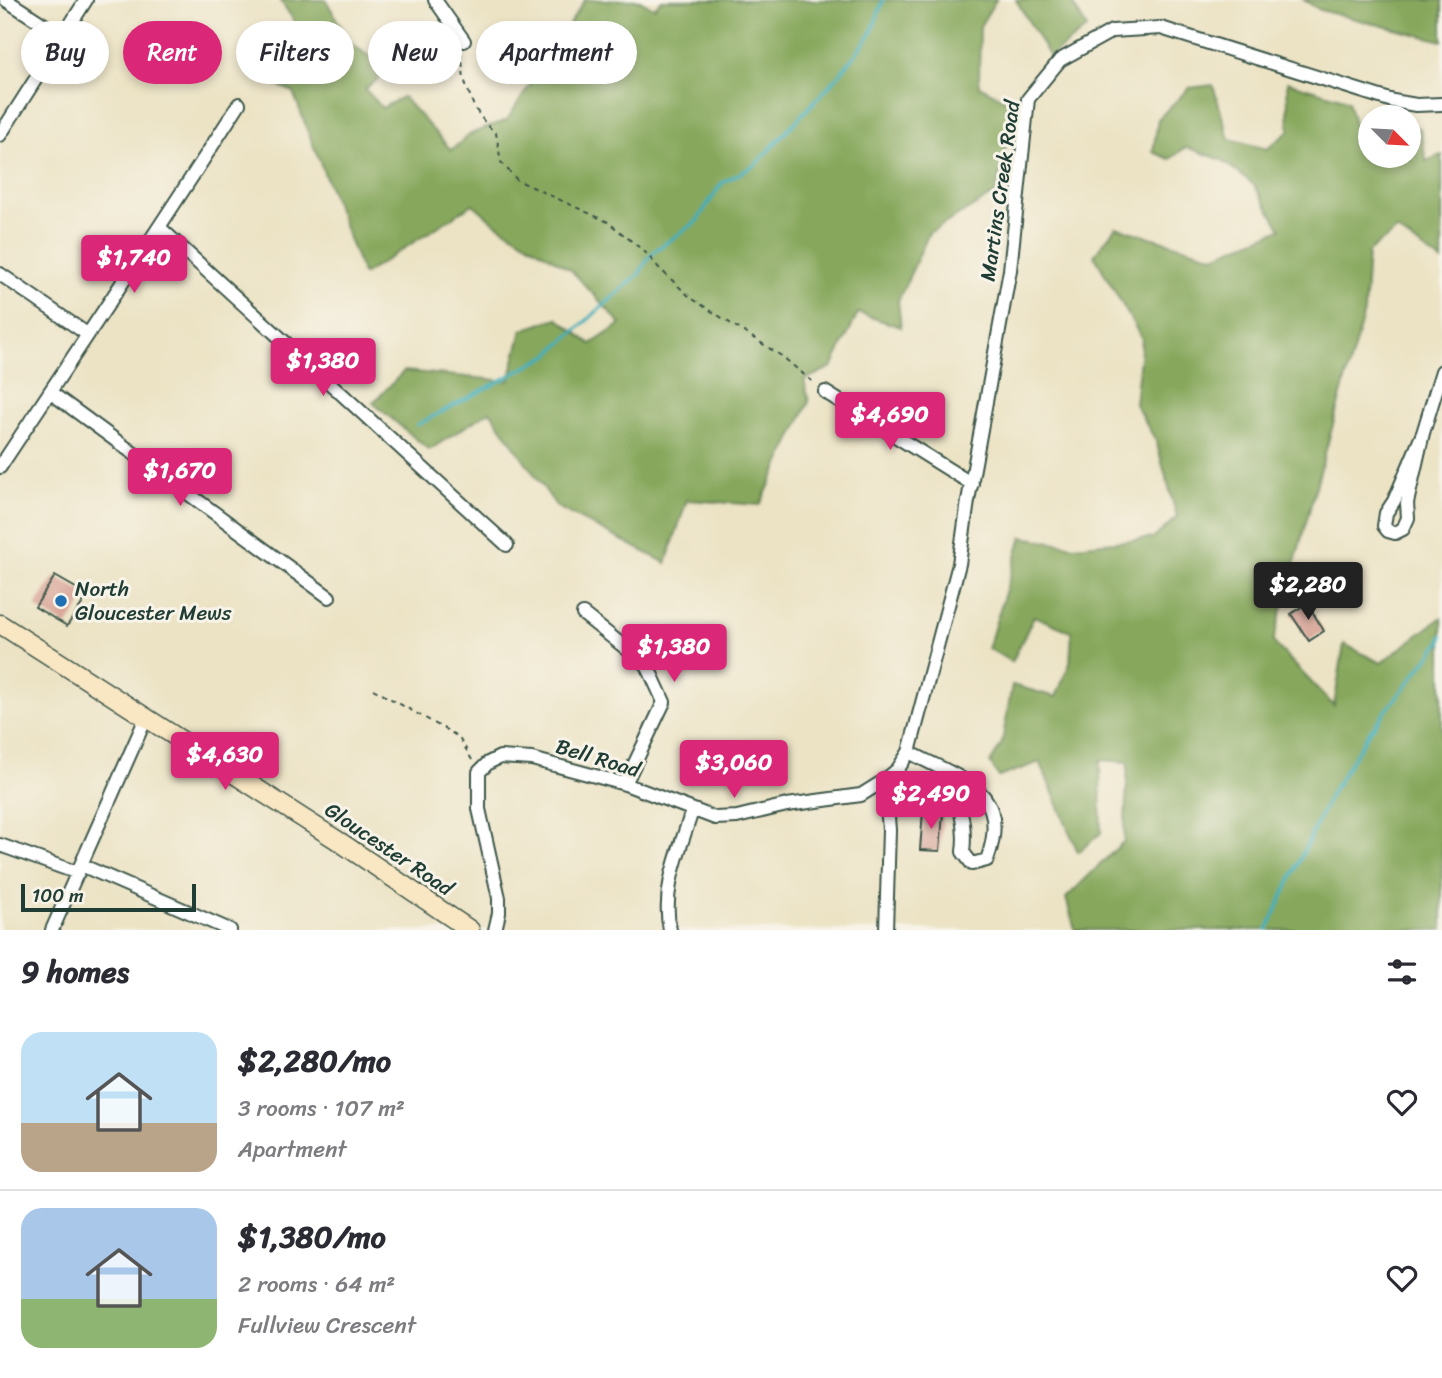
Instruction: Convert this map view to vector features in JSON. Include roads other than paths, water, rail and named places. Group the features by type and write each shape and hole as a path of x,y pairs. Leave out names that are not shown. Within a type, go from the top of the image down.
{"main road":[{"name":"Gloucester Road","path":"0,624 340,842 470,930"}],"street":[{"path":"6,0 39,21"},
{"path":"74,21 86,0"},
{"path":"435,0 464,41"},
{"name":"Martins Creek Road","path":"972,484 1010,270 1028,99 1060,60 1112,30 1161,28 1393,101 1416,106 1442,104"},
{"path":"2,126 31,84"},
{"path":"0,467 160,228 239,104"},
{"path":"160,228 507,545"},
{"path":"0,274 87,334"},
{"path":"1423,433 1394,501 1386,513 1384,526 1388,531 1395,533 1403,529 1408,518 1407,503 1423,433 1442,372"},
{"path":"50,392 329,597"},
{"path":"825,392 972,484"},
{"name":"Bell Road","path":"495,930 499,898 479,809 479,772 500,757 532,759 625,784 715,818 737,817 787,805 861,795 898,769 909,752 959,564 972,484"},
{"path":"583,614 647,665 664,702 625,784"},
{"path":"52,930 146,718"},
{"path":"909,752 969,782 981,791 995,814 994,841 988,860 972,864 963,852 965,836 961,806 945,771"},
{"path":"885,780 889,830 886,930"},
{"path":"670,930 666,915 669,884 692,811"},
{"path":"0,845 79,869 230,930"},
{"path":"877,930 887,896"}],"waterway":[{"path":"417,425 547,356 639,274 656,250 696,222 722,183 755,165 840,74 871,34 883,0"},
{"path":"1267,930 1330,795 1370,731 1440,643 1442,636"}],"place":[{"name":"North Gloucester Mews","path":"61,601"}]}
